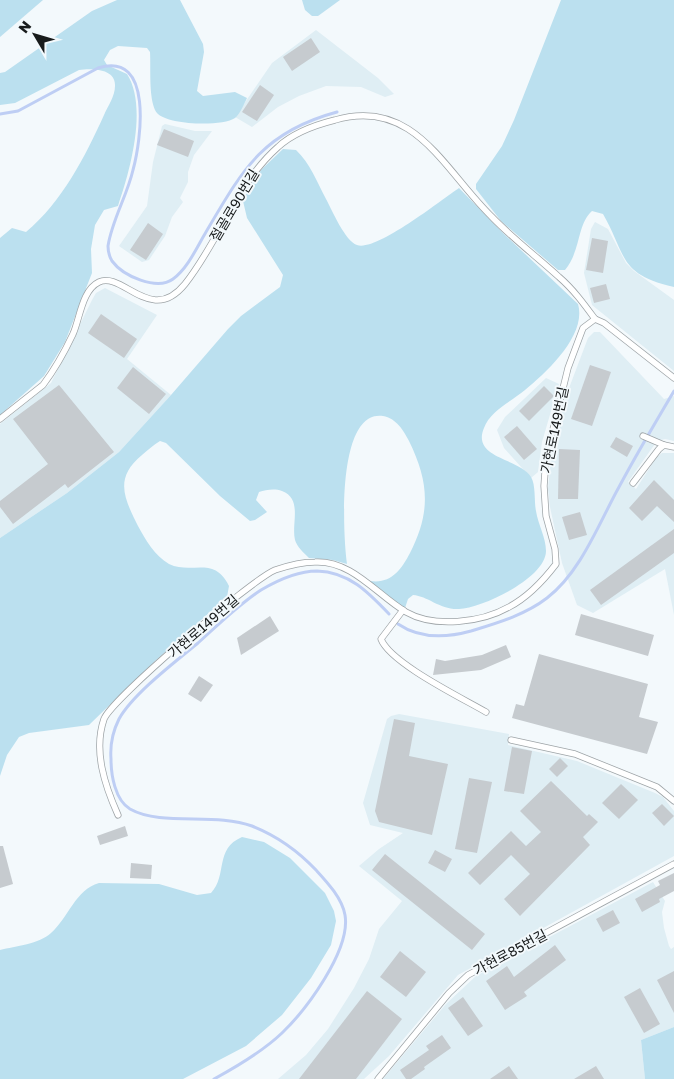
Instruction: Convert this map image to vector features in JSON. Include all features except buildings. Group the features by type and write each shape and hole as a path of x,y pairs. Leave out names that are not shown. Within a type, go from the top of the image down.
{"lane":[{"name":"절골로90번길","path":"0,419 43,385 73,333 86,298 95,286 106,281 152,299 163,299 174,295 197,267 258,166 280,145 301,132 348,116 383,116 416,133 434,150 488,214 515,240 559,277 595,319"},
{"path":"595,319 604,323 674,378"},
{"name":"가현로149번길","path":"118,815 106,790 101,764 101,737 107,714 146,675 252,584 274,570 317,561 339,566 357,575 403,610 424,620 446,622 481,617 508,608 543,581 556,564 555,549 546,516 544,486 546,458 568,368 584,328 595,319"},
{"path":"643,436 674,447"},
{"path":"633,483 664,445"},
{"path":"403,610 384,633 381,639 383,646 414,670 486,712"},
{"path":"511,740 574,754 657,788 674,801"},
{"name":"가현로85번길","path":"378,1079 449,993 468,975 674,864"}],"shaded area":[{"path":"0,0 43,0 0,37"},
{"path":"117,0 180,0 203,44 204,52 197,91 203,96 235,92 247,98 237,116 228,121 207,124 183,122 163,117 157,113 152,101 150,52 147,48 118,46 110,50 104,60 107,65 127,74 133,88 136,104 135,139 123,192 118,206 104,210 95,225 91,249 92,273 65,342 44,376 0,415 0,238 12,228 26,232 51,207 89,147 111,101 115,86 114,80 107,72 96,69 79,70 15,103 0,105 0,73 5,72 92,11"},
{"path":"302,0 340,0 318,16 312,16 305,10"},
{"path":"561,0 674,0 674,287 656,282 633,269 621,252 603,214 592,211 584,223 570,263 565,270 558,270 501,221 476,189 476,184 502,146 514,120"},
{"path":"316,30 378,78 394,94 385,97 361,87 326,86 299,96 278,107 252,127 235,117 272,63"},
{"path":"165,124 195,131 212,131 194,155 188,172 188,182 180,198 183,202 172,217 165,236 149,260 142,262 119,246 147,206 153,162 162,126"},
{"path":"283,149 296,150 305,161 344,232 357,245 366,245 378,241 393,233 459,188 504,234 578,304 577,328 563,352 534,382 491,416 484,428 482,438 484,446 490,452 517,466 531,477 534,484 535,507 546,546 543,561 525,581 511,590 482,603 459,609 452,609 413,595 408,599 405,608 381,593 370,581 390,578 403,565 422,524 425,497 421,470 416,456 405,433 388,417 368,419 357,432 350,452 344,503 347,564 333,560 309,558 301,550 297,545 294,534 294,506 288,495 282,491 267,490 259,492 256,500 267,512 250,521 220,496 166,443 160,441 142,455 128,472 124,489 129,506 138,526 159,557 169,564 178,567 209,568 217,571 229,586 227,597 155,661 89,725 29,733 19,737 7,755 0,776 0,538 67,493 119,452 228,329 241,316 280,287 283,275 247,218 243,201 250,185 262,169"},
{"path":"595,222 608,229 626,263 634,271 674,300 674,371 592,305 584,273 591,229"},
{"path":"105,288 157,315 127,359 171,395 119,452 67,493 0,538 0,424 51,383 92,300 96,293"},
{"path":"594,332 600,332 664,399 674,396 674,441 665,439 657,441 628,482 636,489 656,458 662,453 674,453 674,615 665,569 593,613 577,605 562,563 548,489 551,458 566,396 588,338"},
{"path":"546,378 559,384 542,442 538,472 531,478 504,448 497,430 505,417"},
{"path":"399,714 509,734 508,745 577,761 663,797 674,811 674,856 458,975 389,1056 364,1079 278,1079 306,1055 328,1029 354,988 369,959 379,929 402,901 359,866 379,849 403,833 370,825 363,803 387,719"},
{"path":"242,837 264,842 290,858 325,893 334,911 336,921 331,945 311,978 282,1015 246,1046 183,1079 0,1079 0,950 27,944 46,937 57,927 78,898 99,883 159,884 197,895 211,893 219,878 224,855 233,842"},
{"path":"653,882 665,901 662,912 664,928 669,946 671,949 674,947 674,1027 641,1040 645,1079 383,1079 446,1004 476,976"},
{"path":"674,1027 674,1079 645,1079 641,1040"}],"waterway":[{"path":"0,114 18,111 98,68 116,66 128,72 136,85 140,101 139,139 130,180 110,236 108,250 112,261 124,272 150,283 158,283 173,279 183,269 232,189 258,156 273,142 291,130 312,120 337,112"},
{"path":"398,624 424,635 452,635 511,618 547,598 570,575 579,561 632,463 674,391"},
{"path":"214,1079 241,1064 266,1046 282,1033 303,1010 334,962 345,929 345,915 341,902 325,880 302,856 269,834 252,826 237,822 157,817 143,814 125,805 117,793 112,772 112,744 117,724 125,709 144,689 236,609 261,590 288,577 310,571 339,575 365,591 389,614"}]}
